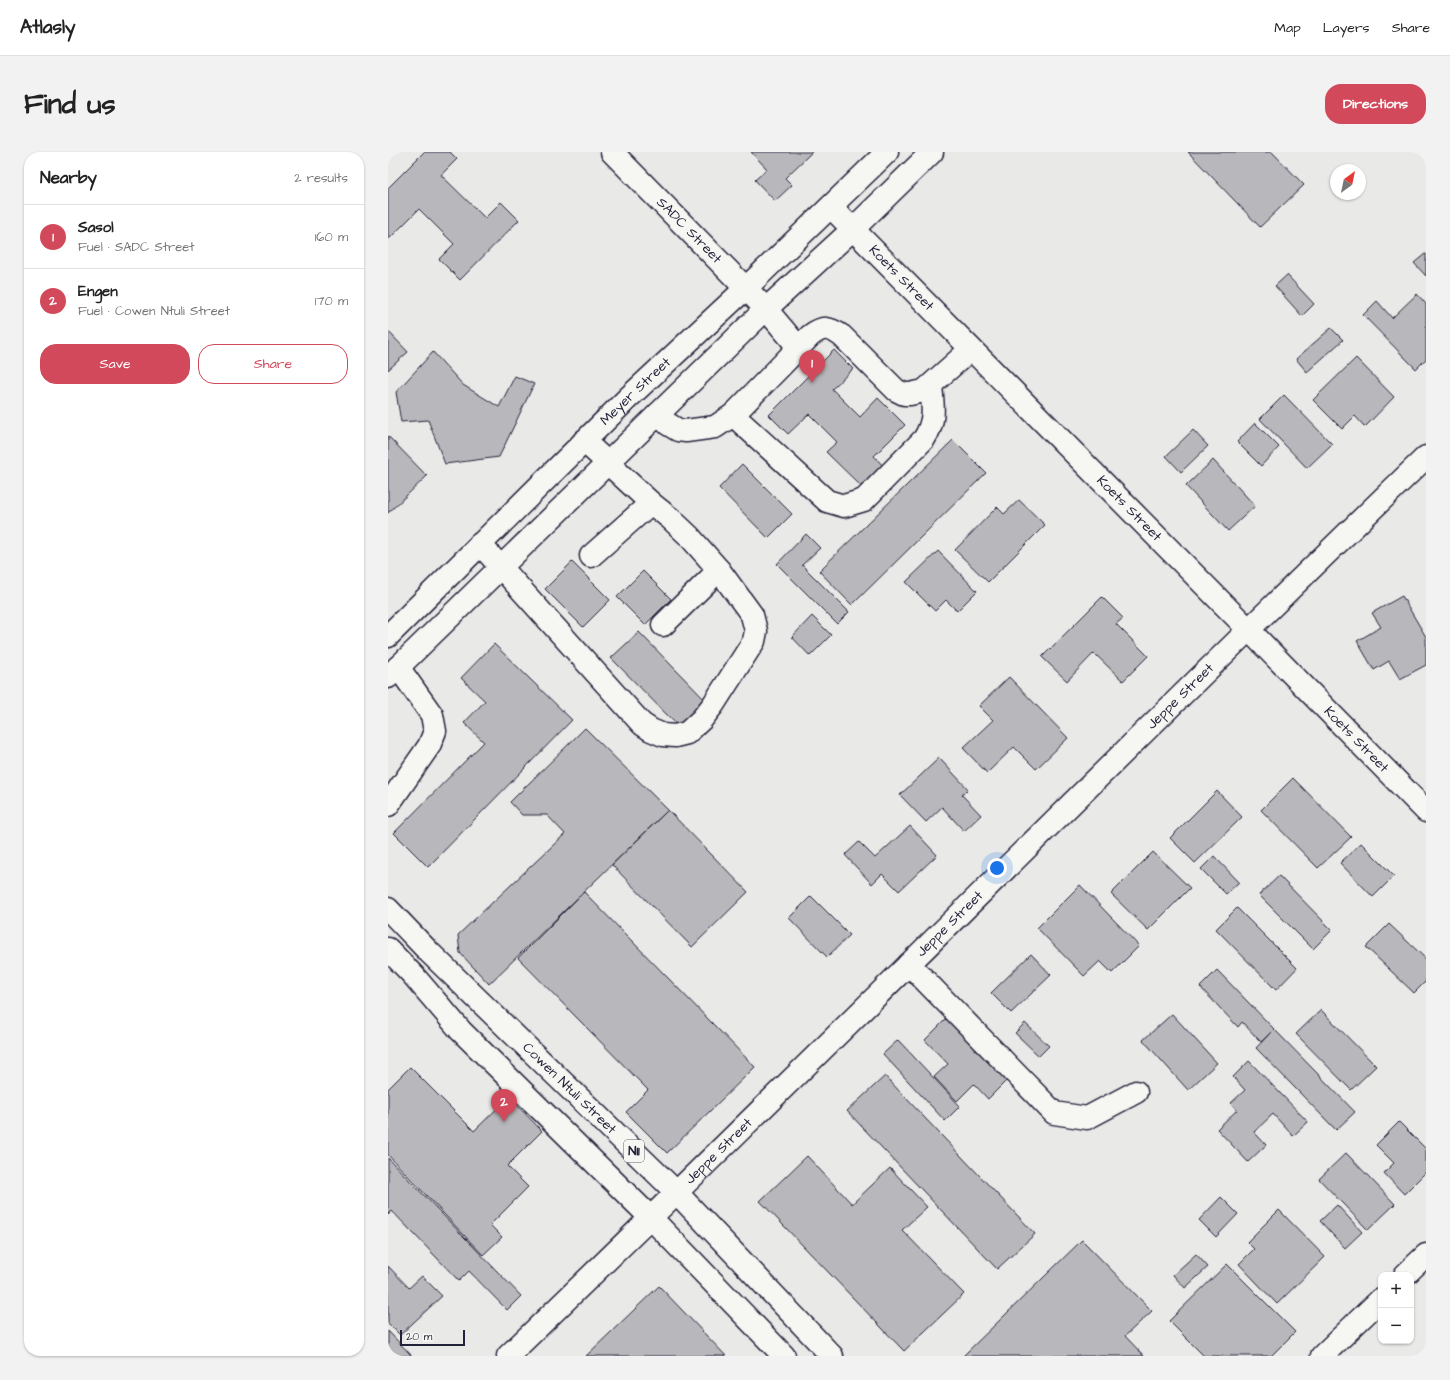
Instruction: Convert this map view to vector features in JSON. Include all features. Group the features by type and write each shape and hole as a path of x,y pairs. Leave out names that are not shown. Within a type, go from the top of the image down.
{"main road":[{"name":"SADC Street","path":"612,152 766,309 799,348"},
{"name":"Meyer Street","path":"388,636 629,397 745,289 887,152"},
{"path":"388,805 429,746 435,731 432,715 393,672 766,309 852,230 932,152"},
{"name":"Koets Street","path":"831,207 1426,811"},
{"path":"658,414 668,424 678,430 686,431 715,426 733,415 818,330 833,330 842,336 896,390 904,394 924,391 971,349"},
{"path":"733,415 827,501 844,506 864,500 924,439 931,429 934,415 931,386"},
{"path":"480,544 642,724 663,735 675,736 687,733 702,719 714,705 754,641 756,631 752,614 719,570 689,536 584,441"},
{"name":"Jeppe Street","path":"508,1356 677,1193 1248,629 1426,457"},
{"path":"592,556 651,503"},
{"path":"663,626 719,570"},
{"name":"Cowen Ntuli Street","path":"388,909 429,952 677,1193 832,1356"},
{"path":"388,950 413,975 461,1031 651,1218 784,1356"},
{"path":"909,964 1054,1113 1087,1118 1136,1092"},
{"path":"1408,1272 1426,1255"},
{"path":"1322,1356 1378,1302"}],"building":[{"path":"424,152 450,152 457,159 441,175 485,218 501,202 519,220 460,280 439,259 454,244 419,209 388,240 388,188"},
{"path":"751,152 812,152 785,178 792,185 775,201 755,180 767,169"},
{"path":"1188,152 1272,152 1304,185 1260,227"},
{"path":"1426,254 1426,276 1414,263"},
{"path":"1287,275 1314,304 1302,316 1275,286"},
{"path":"1417,294 1426,304 1426,359 1416,369 1363,315 1377,301 1392,318"},
{"path":"1331,328 1343,340 1307,372 1296,359"},
{"path":"388,331 408,352 388,370"},
{"path":"834,350 853,369 832,389 860,417 878,398 905,425 874,456 884,467 863,488 826,452 837,442 809,414 788,434 769,415"},
{"path":"433,352 463,385 499,407 515,376 534,384 499,457 445,464 428,420 401,422 396,392"},
{"path":"1356,358 1394,397 1365,427 1355,416 1342,429 1313,400"},
{"path":"1284,395 1332,444 1307,468 1260,419"},
{"path":"1255,423 1279,447 1261,466 1237,442"},
{"path":"1193,430 1208,446 1181,472 1166,456"},
{"path":"388,436 427,476 388,513"},
{"path":"953,440 986,473 852,605 819,571"},
{"path":"1213,460 1255,506 1228,531 1186,486"},
{"path":"742,464 792,514 768,538 719,488"},
{"path":"1019,500 1045,525 988,582 955,550 997,507 1004,514"},
{"path":"806,534 820,548 802,565 849,612 837,624 777,564"},
{"path":"938,551 977,591 957,611 946,600 935,611 906,582"},
{"path":"572,562 610,600 583,627 545,589"},
{"path":"643,571 671,599 645,625 617,597"},
{"path":"1402,596 1426,637 1426,665 1400,679 1389,661 1374,670 1357,641 1381,627 1372,613"},
{"path":"1102,597 1123,618 1116,624 1148,656 1123,681 1094,653 1067,681 1042,657"},
{"path":"812,616 831,635 810,656 792,637"},
{"path":"639,632 708,703 681,729 611,658"},
{"path":"494,644 572,720 428,867 394,833 484,742 464,723 485,701 461,678"},
{"path":"1009,677 1068,738 1036,769 1014,747 987,773 963,748 993,720 979,706"},
{"path":"585,728 668,810 489,984 460,953 458,935 565,834 547,815 522,815 510,802"},
{"path":"939,758 968,789 962,795 981,815 964,831 942,807 926,822 900,795"},
{"path":"1293,778 1351,837 1318,868 1261,810"},
{"path":"1217,791 1242,817 1195,863 1170,838"},
{"path":"668,810 748,892 692,947 612,865"},
{"path":"910,826 937,855 899,891 882,874 872,884 845,855 859,842 875,858"},
{"path":"1361,843 1394,876 1373,897 1340,863"},
{"path":"1153,852 1190,888 1148,930 1111,894"},
{"path":"1214,856 1239,882 1226,894 1201,869"},
{"path":"1279,876 1332,930 1313,949 1259,895"},
{"path":"1080,885 1139,946 1112,973 1100,961 1084,976 1037,928"},
{"path":"584,892 755,1067 667,1153 626,1112 648,1090 518,958"},
{"path":"811,896 850,935 827,957 789,918"},
{"path":"1237,908 1297,968 1276,990 1216,929"},
{"path":"1389,924 1426,959 1426,983 1425,982 1414,993 1366,947"},
{"path":"1031,954 1051,975 1011,1013 991,993"},
{"path":"1217,970 1274,1029 1261,1042 1242,1022 1238,1027 1200,987"},
{"path":"1321,1010 1376,1066 1351,1090 1296,1034"},
{"path":"952,1013 1013,1074 988,1099 974,1084 957,1101 934,1077 948,1064 925,1040"},
{"path":"1172,1014 1217,1063 1188,1090 1143,1040"},
{"path":"1025,1023 1049,1046 1039,1056 1015,1033"},
{"path":"1274,1029 1355,1112 1336,1130 1256,1048"},
{"path":"898,1040 960,1106 945,1121 883,1054"},
{"path":"1249,1061 1308,1122 1293,1136 1273,1114 1254,1132 1266,1145 1248,1162 1217,1129 1237,1110 1231,1103 1245,1090 1233,1077"},
{"path":"410,1067 474,1131 509,1097 542,1131 507,1166 528,1187 490,1225 502,1237 483,1255 388,1155 388,1089"},
{"path":"885,1076 1035,1234 997,1269 847,1111"},
{"path":"1399,1122 1426,1149 1426,1172 1404,1194 1384,1173 1394,1163 1376,1145"},
{"path":"1346,1153 1395,1204 1368,1230 1319,1179"},
{"path":"807,1156 852,1204 890,1168 927,1207 902,1230 964,1294 904,1351 760,1201"},
{"path":"388,1158 521,1296 507,1310 469,1271 459,1281 392,1211 388,1215"},
{"path":"1221,1197 1238,1214 1216,1237 1199,1220"},
{"path":"1337,1205 1362,1232 1345,1248 1320,1221"},
{"path":"1279,1210 1325,1257 1277,1304 1239,1264 1254,1249 1247,1242"},
{"path":"1082,1240 1152,1311 1125,1336 1144,1356 963,1356"},
{"path":"1196,1254 1208,1267 1185,1288 1173,1275"},
{"path":"1227,1264 1295,1332 1271,1356 1204,1356 1169,1321"},
{"path":"388,1266 409,1288 422,1276 442,1296 400,1335 388,1323"},
{"path":"659,1286 726,1356 586,1356"},
{"path":"388,1331 412,1356 388,1356"}],"place":[{"name":"Sasol","path":"812,383"},
{"name":"Engen","path":"504,1122"}]}
